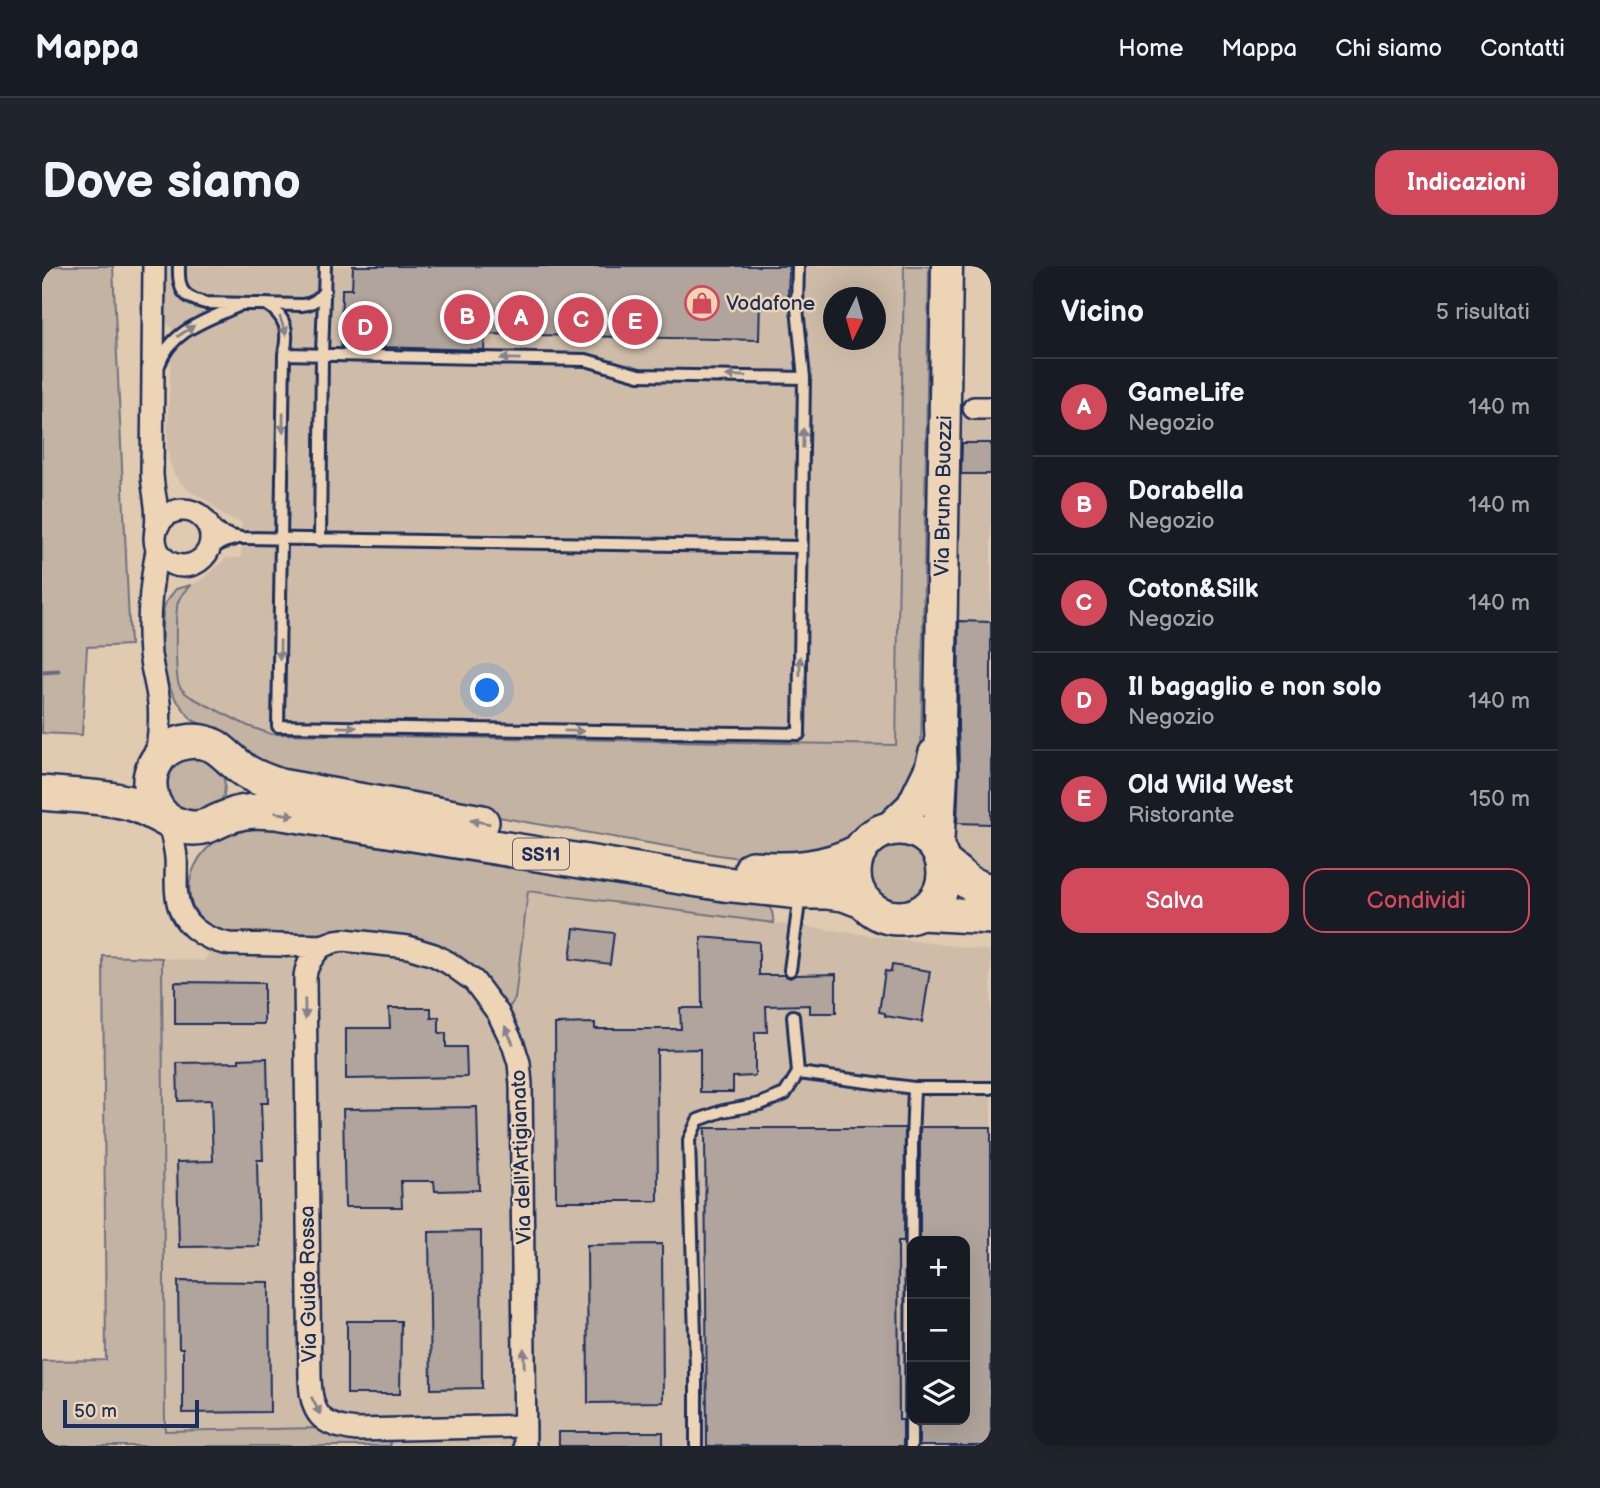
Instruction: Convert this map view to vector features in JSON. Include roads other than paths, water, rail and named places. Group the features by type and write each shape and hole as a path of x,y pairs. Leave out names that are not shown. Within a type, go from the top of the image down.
{"main road":[{"name":"Via Bruno Buozzi","path":"941,855 940,726 947,266"},
{"name":"Via Bruno Buozzi","path":"888,829 912,806 930,769 940,726"},
{"path":"166,819 155,807 150,793 150,779 162,754 174,746 188,742 215,750 234,769 237,791 229,811 214,823"},
{"name":"SS11","path":"215,750 256,777 292,788 748,867 776,870 832,864 860,851 869,839 888,829"},
{"path":"42,771 112,778 137,774 155,764"},
{"name":"SS11","path":"42,793 124,801 141,806 177,825 191,828 244,812 276,812 724,884 844,894 864,902 875,912 901,919 921,913 991,917"},
{"path":"888,829 916,831 929,839 969,883 991,892"},
{"path":"860,851 854,872 855,883 864,902"},
{"path":"921,913 939,895 945,879 941,855"}],"street":[{"path":"154,266 152,484 158,514 150,654 160,715 155,764"},
{"path":"150,623 159,589 171,575 204,557 212,540 211,530 199,516 177,502 163,485 153,446"},
{"path":"156,528 167,514 174,510 183,509 199,516"},
{"path":"157,550 170,563 188,566"},
{"path":"156,684 172,717 181,727 215,750"},
{"name":"Via dell'Artigianato","path":"166,819 175,846 178,905 195,930 214,941 229,944 322,946 344,940 408,947 434,955 474,981 508,1031 519,1063 522,1098 525,1436"},
{"path":"177,877 186,855 214,823"},
{"name":"Via Guido Rossa","path":"322,946 305,972 310,1392 313,1405 324,1419 335,1426 358,1430 525,1436"}],"lane":[{"path":"179,266 180,288 195,301 206,303 311,304 319,299 325,290"},
{"path":"320,540 326,266"},
{"path":"267,304 280,315 288,335 285,354 278,726 799,734 804,378 797,308 798,266"},
{"path":"153,381 168,347 178,336 189,328 242,304"},
{"path":"285,354 586,360 639,374 804,378"},
{"path":"199,516 225,535 241,538 801,547"},
{"path":"209,549 241,538"},
{"path":"790,970 800,892"},
{"path":"696,1446 689,1140 698,1120 723,1111 760,1104 785,1094 798,1073 793,1016"},
{"path":"798,1073 914,1088 991,1088"},
{"path":"911,1446 914,1088"}],"waterway":[{"path":"42,672 58,671"}],"place":[{"name":"Vodafone","path":"702,303"},
{"name":"Dorabella","path":"467,317"},
{"name":"GameLife","path":"521,318"},
{"name":"Coton&Silk","path":"581,320"},
{"name":"Old Wild West","path":"635,322"},
{"name":"Il bagaglio e non solo","path":"365,328"}]}
